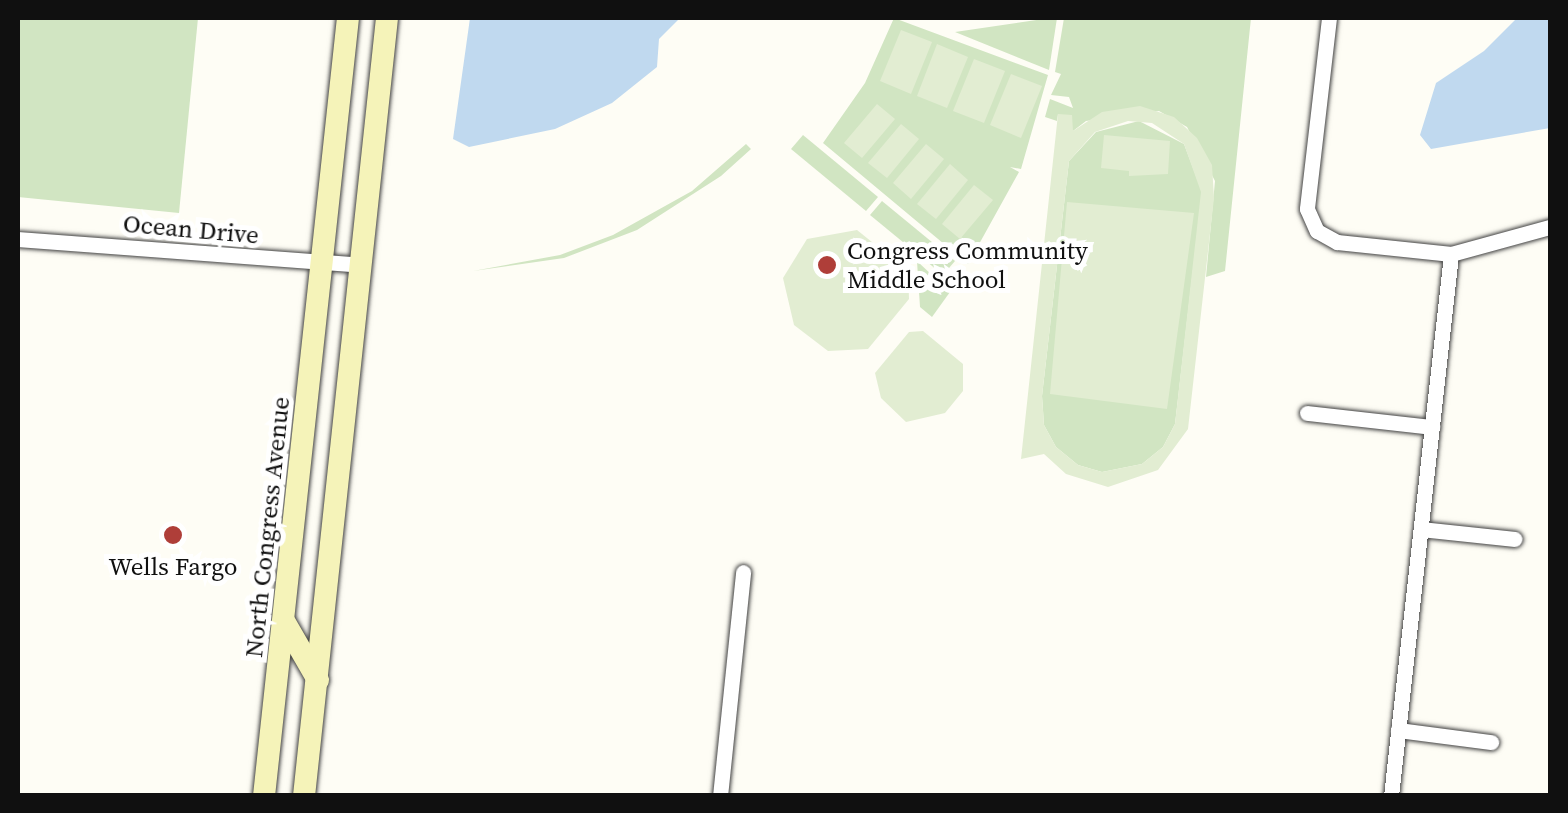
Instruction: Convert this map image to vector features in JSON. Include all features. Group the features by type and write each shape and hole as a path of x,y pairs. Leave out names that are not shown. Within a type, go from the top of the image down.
{"main road":[{"name":"North Congress Avenue","path":"264,796 348,18"},
{"path":"304,796 387,18"},
{"path":"284,620 318,680"},
{"path":"276,694 311,732"}],"street":[{"path":"1329,18 1310,220 1337,242 1452,254 1550,227"},
{"name":"Ocean Drive","path":"18,239 360,265"},
{"path":"1391,796 1452,254"},
{"path":"1307,412 1432,427"},
{"path":"1421,528 1514,539"},
{"path":"720,796 743,572"},
{"path":"1398,730 1492,742"}],"green space":[{"path":"18,18 198,18 179,213 18,197"},
{"path":"894,18 1048,75 1021,169 1010,167 1019,172 968,264 823,143 865,83"},
{"path":"1057,18 1049,70 955,32"},
{"path":"1064,18 1251,18 1225,271 1206,277 1215,181 1187,127 1159,111 1086,121 1073,131 1058,114 1057,121 1045,117 1050,99 1073,108 1069,97 1051,95 1061,74 1055,72"},
{"path":"901,30 932,42 911,94 880,81"},
{"path":"937,44 968,57 947,108 917,96"},
{"path":"974,59 1005,71 984,123 953,111"},
{"path":"1011,74 1042,86 1021,138 990,125"},
{"path":"877,104 895,119 862,158 844,143"},
{"path":"1140,106 1174,117 1197,138 1212,165 1214,198 1188,429 1158,470 1108,487 1066,474 1044,454 1021,459 1058,114 1072,115 1073,131 1102,112","holes":["1128,121 1152,123 1184,144 1201,192 1175,424 1163,447 1142,464 1102,472 1078,465 1056,447 1044,425 1042,396 1069,161 1095,132"]},
{"path":"1139,121 1184,144 1202,192 1175,424 1163,447 1142,464 1102,472 1078,465 1056,447 1044,425 1042,396 1069,161 1096,132"},
{"path":"901,124 919,139 887,178 868,163"},
{"path":"803,135 878,197 866,211 791,149"},
{"path":"1104,135 1170,141 1168,174 1129,176 1129,171 1101,168"},
{"path":"746,144 751,149 721,176 637,230 564,258 473,271 560,255 613,235 692,191"},
{"path":"926,144 944,159 911,199 893,183"},
{"path":"950,164 968,180 936,219 917,204"},
{"path":"974,185 993,200 960,239 942,224"},
{"path":"882,201 955,261 943,275 870,215"},
{"path":"1067,202 1194,213 1167,409 1050,394"},
{"path":"857,230 908,271 909,299 868,349 828,351 794,325 783,278 807,239"},
{"path":"917,261 950,292 932,317 920,307"},
{"path":"923,331 963,364 963,391 945,413 906,422 881,398 875,373 909,332"}],"water":[{"path":"470,18 680,18 659,39 657,67 612,103 555,129 469,147 453,139"},
{"path":"1517,18 1550,18 1550,128 1431,149 1420,135 1436,83 1484,51"}],"place":[{"name":"Congress Community Middle School","path":"827,265"},
{"name":"Wells Fargo","path":"173,535"}]}
